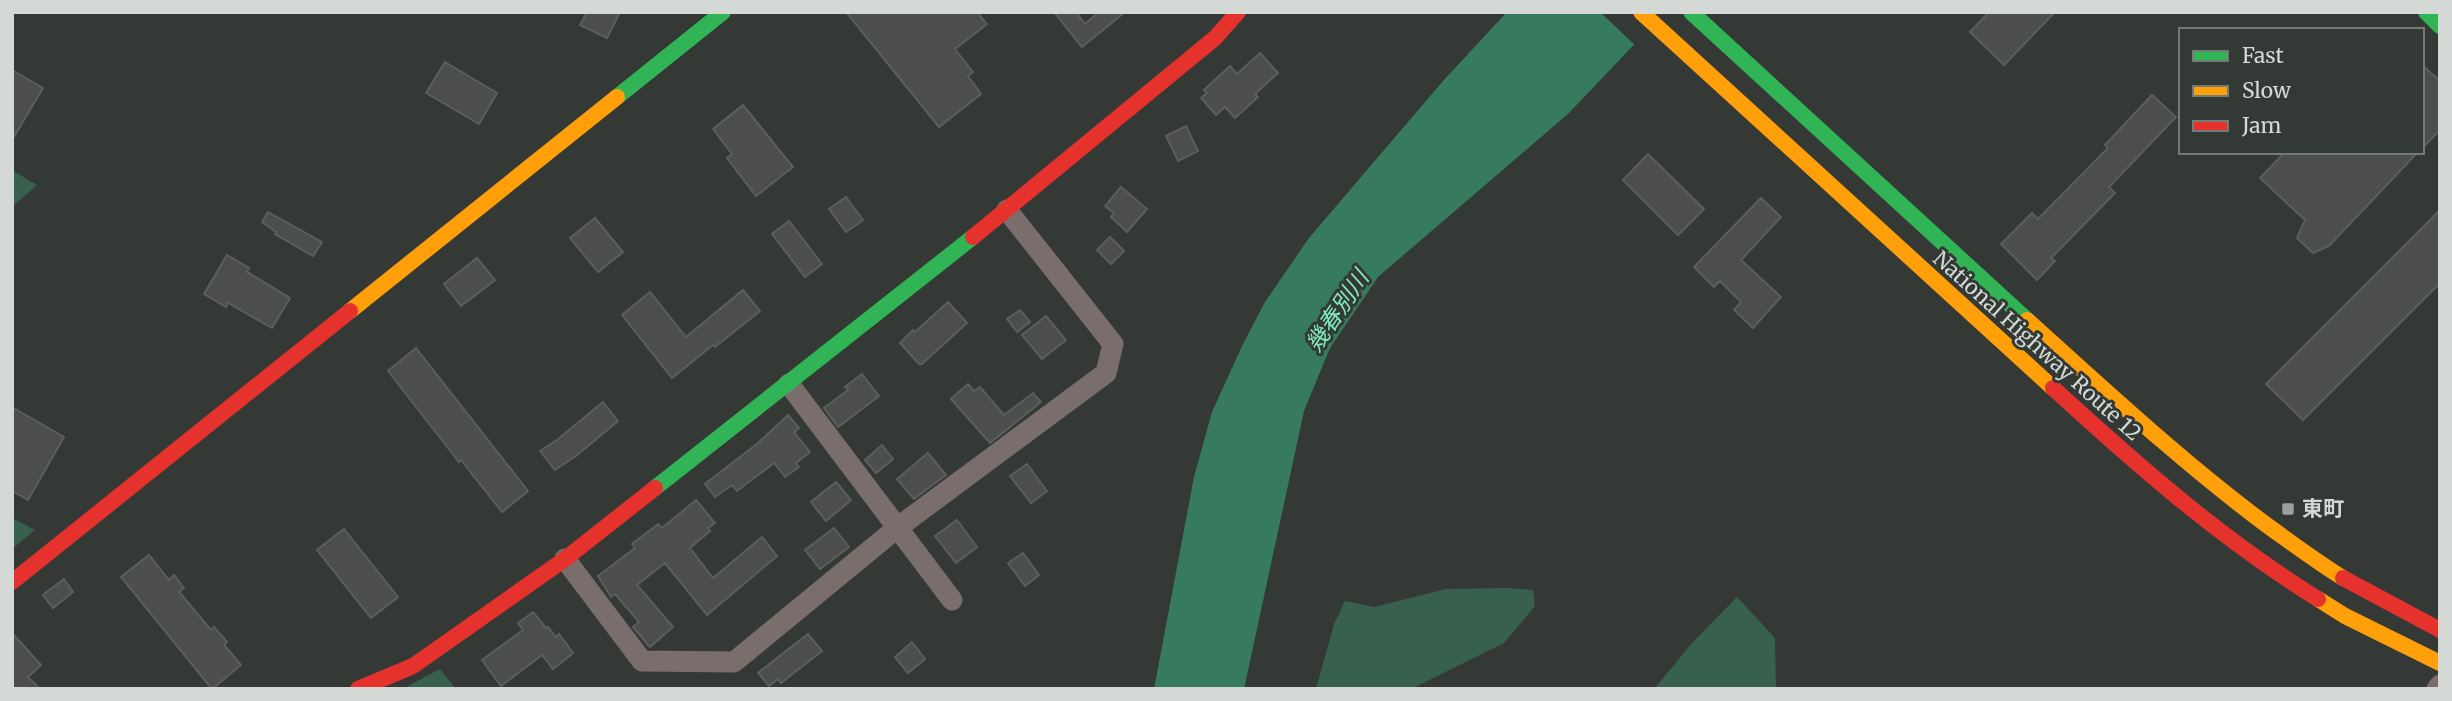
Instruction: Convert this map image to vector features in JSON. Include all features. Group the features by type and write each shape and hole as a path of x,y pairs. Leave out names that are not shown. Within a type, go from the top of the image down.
{"main road":[{"path":"12,582 723,12"},
{"path":"358,689 413,666 565,559 1007,210 1215,38 1238,12"},
{"name":"National Highway Route 12","path":"1642,12 2142,470 2268,568 2346,616 2440,663"},
{"name":"National Highway Route 12","path":"1691,12 2149,431 2239,504 2325,567 2440,630"},
{"path":"2426,12 2440,26"}],"street":[{"path":"565,559 642,661 734,662 897,528 1106,373 1113,344 1007,210"},
{"path":"789,384 952,600"}],"shaded area":[{"path":"12,170 37,185 12,207"},
{"path":"12,518 35,530 12,549"},
{"path":"1446,589 1533,590 1535,606 1504,643 1411,689 1316,689 1334,624 1345,601 1374,607"},
{"path":"1737,597 1775,638 1776,689 1654,689 1692,643"},
{"path":"440,669 456,689 402,689"}],"water":[{"name":"幾春別川","path":"1507,12 1665,12 1569,113 1378,277 1330,348 1304,411 1244,689 1154,689 1194,477 1212,412 1242,346 1265,302 1309,238 1443,81"}],"pier":[{"path":"1600,12 1668,12 1637,47"}],"building":[{"path":"587,12 620,12 607,38 580,25"},
{"path":"846,12 977,12 987,24 955,49 973,72 968,76 981,94 939,127"},
{"path":"1054,12 1076,12 1085,24 1099,12 1125,12 1082,47"},
{"path":"1989,12 2055,12 2004,65 1970,32"},
{"path":"1260,53 1278,73 1255,94 1258,97 1235,118 1225,107 1216,115 1201,98 1207,93 1204,90 1230,66 1237,74"},
{"path":"445,62 497,93 479,124 426,93"},
{"path":"2424,67 2440,81 2440,130 2424,146"},
{"path":"12,70 43,88 12,140"},
{"path":"2152,95 2176,117 2109,187 2115,193 2051,258 2055,261 2037,280 2001,244 2032,213 2038,219 2108,148 2105,145"},
{"path":"743,105 793,167 756,196 727,158 732,154 713,129"},
{"path":"1186,126 1198,151 1178,161 1166,136"},
{"path":"1648,154 1704,209 1678,235 1623,180"},
{"path":"2283,154 2416,154 2329,246 2313,253 2297,238 2305,220 2260,178"},
{"path":"1121,187 1147,209 1127,232 1111,217 1114,213 1105,206"},
{"path":"846,197 863,220 846,232 829,209"},
{"path":"1761,198 1781,217 1741,260 1781,297 1753,328 1734,310 1741,302 1720,281 1714,287 1694,267"},
{"path":"2440,210 2440,283 2303,420 2266,384"},
{"path":"268,212 322,242 313,256 275,234 276,232 262,222"},
{"path":"595,218 623,252 598,272 570,238"},
{"path":"789,221 822,264 805,277 772,234"},
{"path":"1110,237 1124,251 1111,264 1097,250"},
{"path":"227,255 249,268 247,272 290,298 272,328 228,303 226,307 204,294"},
{"path":"477,258 495,280 461,306 444,284"},
{"path":"743,290 760,311 672,378 622,315 650,292 686,337"},
{"path":"948,302 967,323 919,364 900,343"},
{"path":"1020,310 1030,322 1017,332 1007,319"},
{"path":"1046,316 1066,340 1042,359 1022,335"},
{"path":"416,348 528,491 502,512 388,371"},
{"path":"862,374 879,396 838,427 824,408 848,390 845,387"},
{"path":"968,384 974,391 980,387 1004,415 1033,393 1041,402 990,443 951,399"},
{"path":"603,402 618,421 555,470 540,451"},
{"path":"12,407 64,437 28,500 12,491"},
{"path":"788,415 799,428 794,432 810,452 796,463 799,467 785,477 774,463 737,491 732,485 715,497 705,484 758,443"},
{"path":"882,445 893,459 876,473 865,460"},
{"path":"928,453 946,475 914,499 897,479"},
{"path":"1027,464 1047,491 1031,503 1010,476"},
{"path":"836,482 851,500 826,521 811,502"},
{"path":"696,500 715,523 708,528 710,531 690,548 713,578 762,537 777,556 707,615 665,563 637,585 673,627 650,647 633,627 639,622 615,594 611,597 598,576 635,548 632,544 658,524 662,528"},
{"path":"957,520 977,547 956,563 935,536"},
{"path":"834,528 849,547 820,569 805,550"},
{"path":"344,529 398,597 371,618 317,550"},
{"path":"1023,553 1039,575 1025,586 1008,563"},
{"path":"149,555 169,580 174,575 184,588 179,592 211,630 214,627 227,642 224,645 241,665 212,689 121,577"},
{"path":"64,579 73,592 53,608 43,595"},
{"path":"533,612 556,637 559,634 573,653 553,669 542,655 501,686 482,660 523,630 518,623"},
{"path":"12,633 41,665 28,677 40,689 12,689"},
{"path":"808,634 822,651 781,683 778,679 769,686 758,673"},
{"path":"912,642 925,659 908,673 895,657"}],"traffic: fast":[{"path":"617,97 723,12"},
{"path":"1691,12 2027,320"},
{"path":"2426,12 2440,26"},
{"path":"655,488 973,237"}],"traffic: slow":[{"path":"1641,12 2053,388"},
{"path":"350,311 617,97"},
{"path":"2027,320 2206,477 2268,526 2343,578"},
{"path":"2318,599 2345,616 2440,663"}],"traffic: jam":[{"path":"973,237 1215,38 1238,12"},
{"path":"12,582 350,311"},
{"path":"2053,388 2213,526 2318,599"},
{"path":"358,689 413,666 565,559 655,488"},
{"path":"2343,578 2440,630"}],"place":[{"name":"東町","path":"2288,509"}]}
